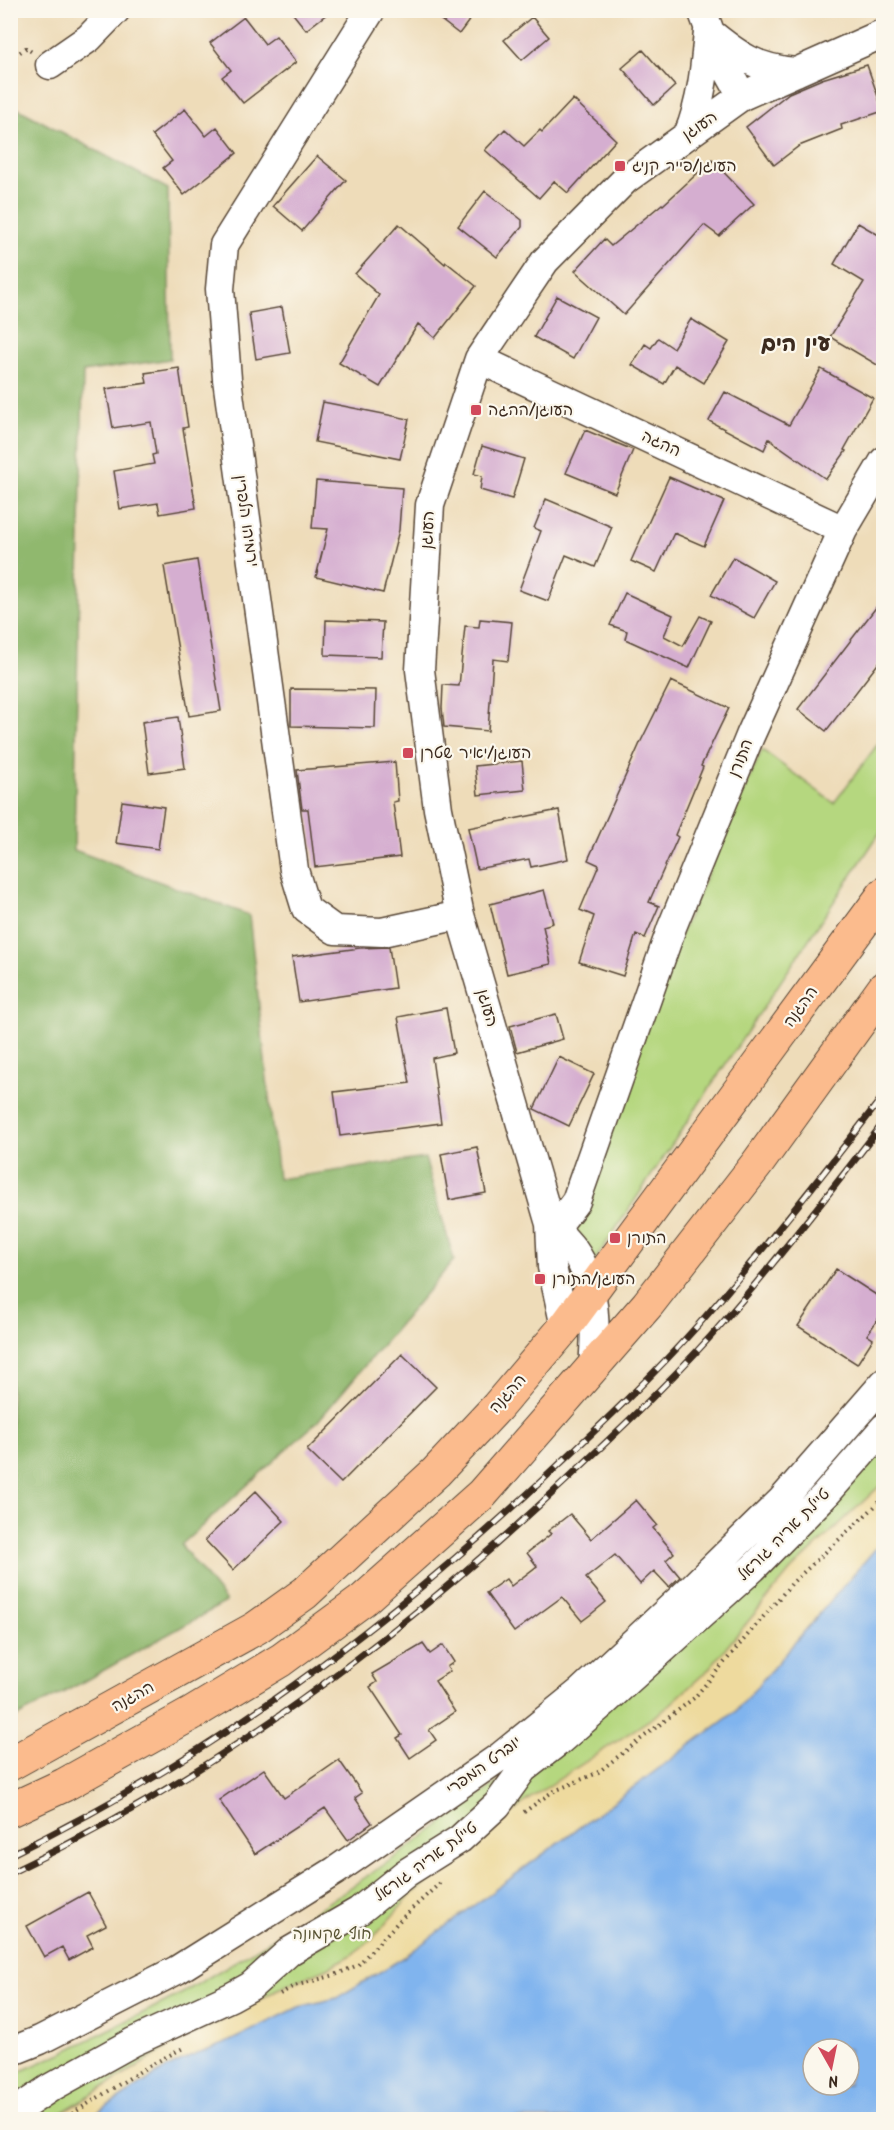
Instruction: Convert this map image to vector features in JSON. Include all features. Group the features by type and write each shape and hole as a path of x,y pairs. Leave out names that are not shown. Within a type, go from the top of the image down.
{"highway":[{"name":"ההגנה","path":"10,1764 256,1628 305,1593 436,1472 497,1407 591,1294 884,894"},
{"path":"10,1810 64,1785 193,1713 281,1660 363,1600 482,1494 648,1304 757,1164 884,988"}],"street":[{"path":"50,65 89,38 116,10"},
{"name":"ירמיהו הלפרין","path":"371,10 224,245 220,289 226,379 294,870 306,909 335,930 382,932 460,915"},
{"path":"705,21 725,45 759,66 796,72"},
{"path":"705,21 717,51 742,96"},
{"path":"688,135 702,92 705,21"},
{"name":"העוגן","path":"565,1327 552,1267 550,1224 460,915 438,808 420,670 429,505 479,358 544,261 625,180 742,96 884,33"},
{"name":"ההגה","path":"479,358 843,530"},
{"name":"התורן","path":"550,1224 563,1218 576,1202 672,927 750,736 843,530 884,461"},
{"name":"העוגן","path":"550,1224 578,1256 585,1271 591,1294 594,1330 593,1368"},
{"name":"יוברט המפרי","path":"10,2052 40,2040 177,1970 335,1871 501,1756 580,1692 694,1586 782,1500 884,1383"},
{"name":"טיילת אריה גוראל","path":"10,2115 50,2088 133,2042 231,1998 251,1986 290,1952 359,1911 406,1873 460,1839 497,1805 523,1769 600,1707 753,1568 826,1494 884,1428"}],"green space":[{"path":"11,105 168,189 170,359 83,372 74,850 249,915 278,1179 425,1158 454,1260 318,1421 181,1545 226,1602 11,1720"},
{"path":"883,737 883,828 591,1266 559,1226 679,938 762,750 834,803"},
{"name":"חוף שקמונה","path":"883,1416 883,1483 791,1570 707,1671 663,1711 585,1763 442,1874 412,1894 372,1939 350,1956 276,1990 240,2012 174,2044 51,2119 11,2119 10,2076 181,1994 278,1936 400,1854 506,1776 711,1600"}],"sand":[{"path":"883,1483 883,1540 735,1712 403,1958 337,1998 299,2007 224,2044 190,2057 162,2071 87,2119 51,2120 174,2044 240,2012 276,1990 350,1956 372,1939 412,1894 442,1874 526,1801 663,1711 707,1671 791,1570"}],"water":[{"path":"883,1540 883,2119 87,2119 162,2071 299,2007 337,1998 403,1958 735,1712"}],"building":[{"path":"290,10 332,10 306,30"},
{"path":"428,10 477,10 459,34"},
{"path":"244,17 265,44 276,36 296,62 243,103 222,77 231,70 210,43"},
{"path":"532,17 549,37 522,60 504,40"},
{"path":"643,50 675,86 654,105 622,68"},
{"path":"867,65 883,111 841,125 842,129 799,146 774,165 746,127 789,93 822,79"},
{"path":"573,99 616,140 568,193 554,181 539,198 485,150 505,129 524,146 540,130 542,132"},
{"path":"185,109 206,136 217,127 237,153 184,195 163,168 172,161 152,135"},
{"path":"317,156 346,180 302,231 273,206"},
{"path":"712,160 754,204 719,236 704,225 624,315 575,271 604,239 611,246 663,205"},
{"path":"485,191 522,220 522,227 497,257 458,226"},
{"path":"858,223 884,238 884,369 830,337 864,282 834,264"},
{"path":"399,224 445,264 446,262 476,286 435,338 418,324 380,387 339,363 379,295 355,274"},
{"path":"557,296 596,317 573,359 534,337"},
{"path":"282,307 290,353 256,359 249,313"},
{"path":"691,319 729,342 704,383 675,365 664,384 632,365 645,344 651,348 658,338 673,348"},
{"path":"179,368 188,427 183,428 196,508 160,514 158,503 120,509 114,471 154,464 152,455 156,454 151,422 113,428 106,389 147,383 145,373"},
{"path":"821,369 873,398 844,450 846,451 826,479 769,439 764,450 709,421 725,392 789,425"},
{"path":"323,402 409,419 400,459 315,442"},
{"path":"585,430 633,450 615,493 566,473"},
{"path":"482,446 524,459 512,499 480,490 482,476 474,474"},
{"path":"669,477 724,501 704,546 674,533 656,572 631,561"},
{"path":"316,481 402,488 399,530 383,593 316,577 328,529 312,528"},
{"path":"546,499 612,527 595,567 566,555 548,601 519,590 541,531 534,528"},
{"path":"733,557 775,581 754,618 711,595"},
{"path":"197,560 221,711 189,716 164,566"},
{"path":"625,593 673,615 664,636 683,646 700,616 711,621 689,668 625,639 627,631 610,625"},
{"path":"884,597 884,656 826,731 798,709"},
{"path":"480,619 512,622 508,661 493,659 488,731 444,727 443,685 459,686 465,626 479,627"},
{"path":"326,620 383,622 381,657 325,655"},
{"path":"671,681 729,708 701,766 703,767 675,835 678,837 649,902 659,906 645,938 636,934 623,976 579,962 594,916 580,910 599,865 588,860 641,741"},
{"path":"291,689 376,690 375,728 291,726"},
{"path":"178,717 185,768 149,773 142,722"},
{"path":"522,761 525,790 478,795 475,766"},
{"path":"395,762 398,801 393,802 400,857 315,867 308,809 302,809 297,770"},
{"path":"122,801 164,807 158,849 116,843"},
{"path":"559,810 568,859 531,867 529,859 477,869 468,828"},
{"path":"544,890 553,923 543,926 551,964 507,974 490,904"},
{"path":"389,947 395,988 299,1002 292,957 360,948"},
{"path":"446,1008 454,1053 432,1058 441,1123 340,1136 334,1092 410,1083 398,1017"},
{"path":"556,1014 563,1039 517,1052 510,1026"},
{"path":"559,1057 594,1074 569,1126 534,1109"},
{"path":"477,1147 486,1193 449,1200 441,1154"},
{"path":"836,1269 884,1300 884,1310 867,1335 873,1339 857,1364 798,1326"},
{"path":"402,1354 436,1387 341,1483 307,1450"},
{"path":"256,1491 284,1521 233,1570 205,1540"},
{"path":"636,1500 657,1525 653,1528 674,1553 666,1560 680,1577 669,1587 654,1571 640,1584 615,1555 586,1578 606,1602 590,1615 582,1621 562,1597 514,1632 486,1593 506,1579 511,1586 537,1566 527,1553 551,1534 548,1531 570,1514 591,1539"},
{"path":"423,1644 430,1654 443,1645 454,1662 447,1667 450,1671 435,1681 455,1712 429,1730 436,1740 410,1758 397,1738 402,1735 370,1687 377,1682 372,1674"},
{"path":"339,1760 362,1793 355,1798 372,1823 348,1840 325,1808 255,1854 219,1800 264,1769 284,1798"},
{"path":"88,1892 106,1925 87,1935 93,1947 69,1960 62,1947 44,1957 27,1926"}],"railway":[{"path":"10,1855 157,1775 295,1685 425,1584 488,1530 607,1418 681,1343 770,1240 884,1095"},
{"path":"10,1873 86,1835 160,1793 231,1748 369,1650 435,1597 562,1484 638,1412 693,1355 778,1257 884,1122"}],"place":[{"name":"העוגן/פייר קניג","path":"620,166"},
{"name":"העוגן/ההגה","path":"476,410"},
{"name":"העוגן/יאיר שטרן","path":"408,753"},
{"name":"התורן","path":"615,1238"},
{"name":"העוגן/התורן","path":"540,1279"}],"district":[{"name":"עין הים","path":"796,345"}]}
